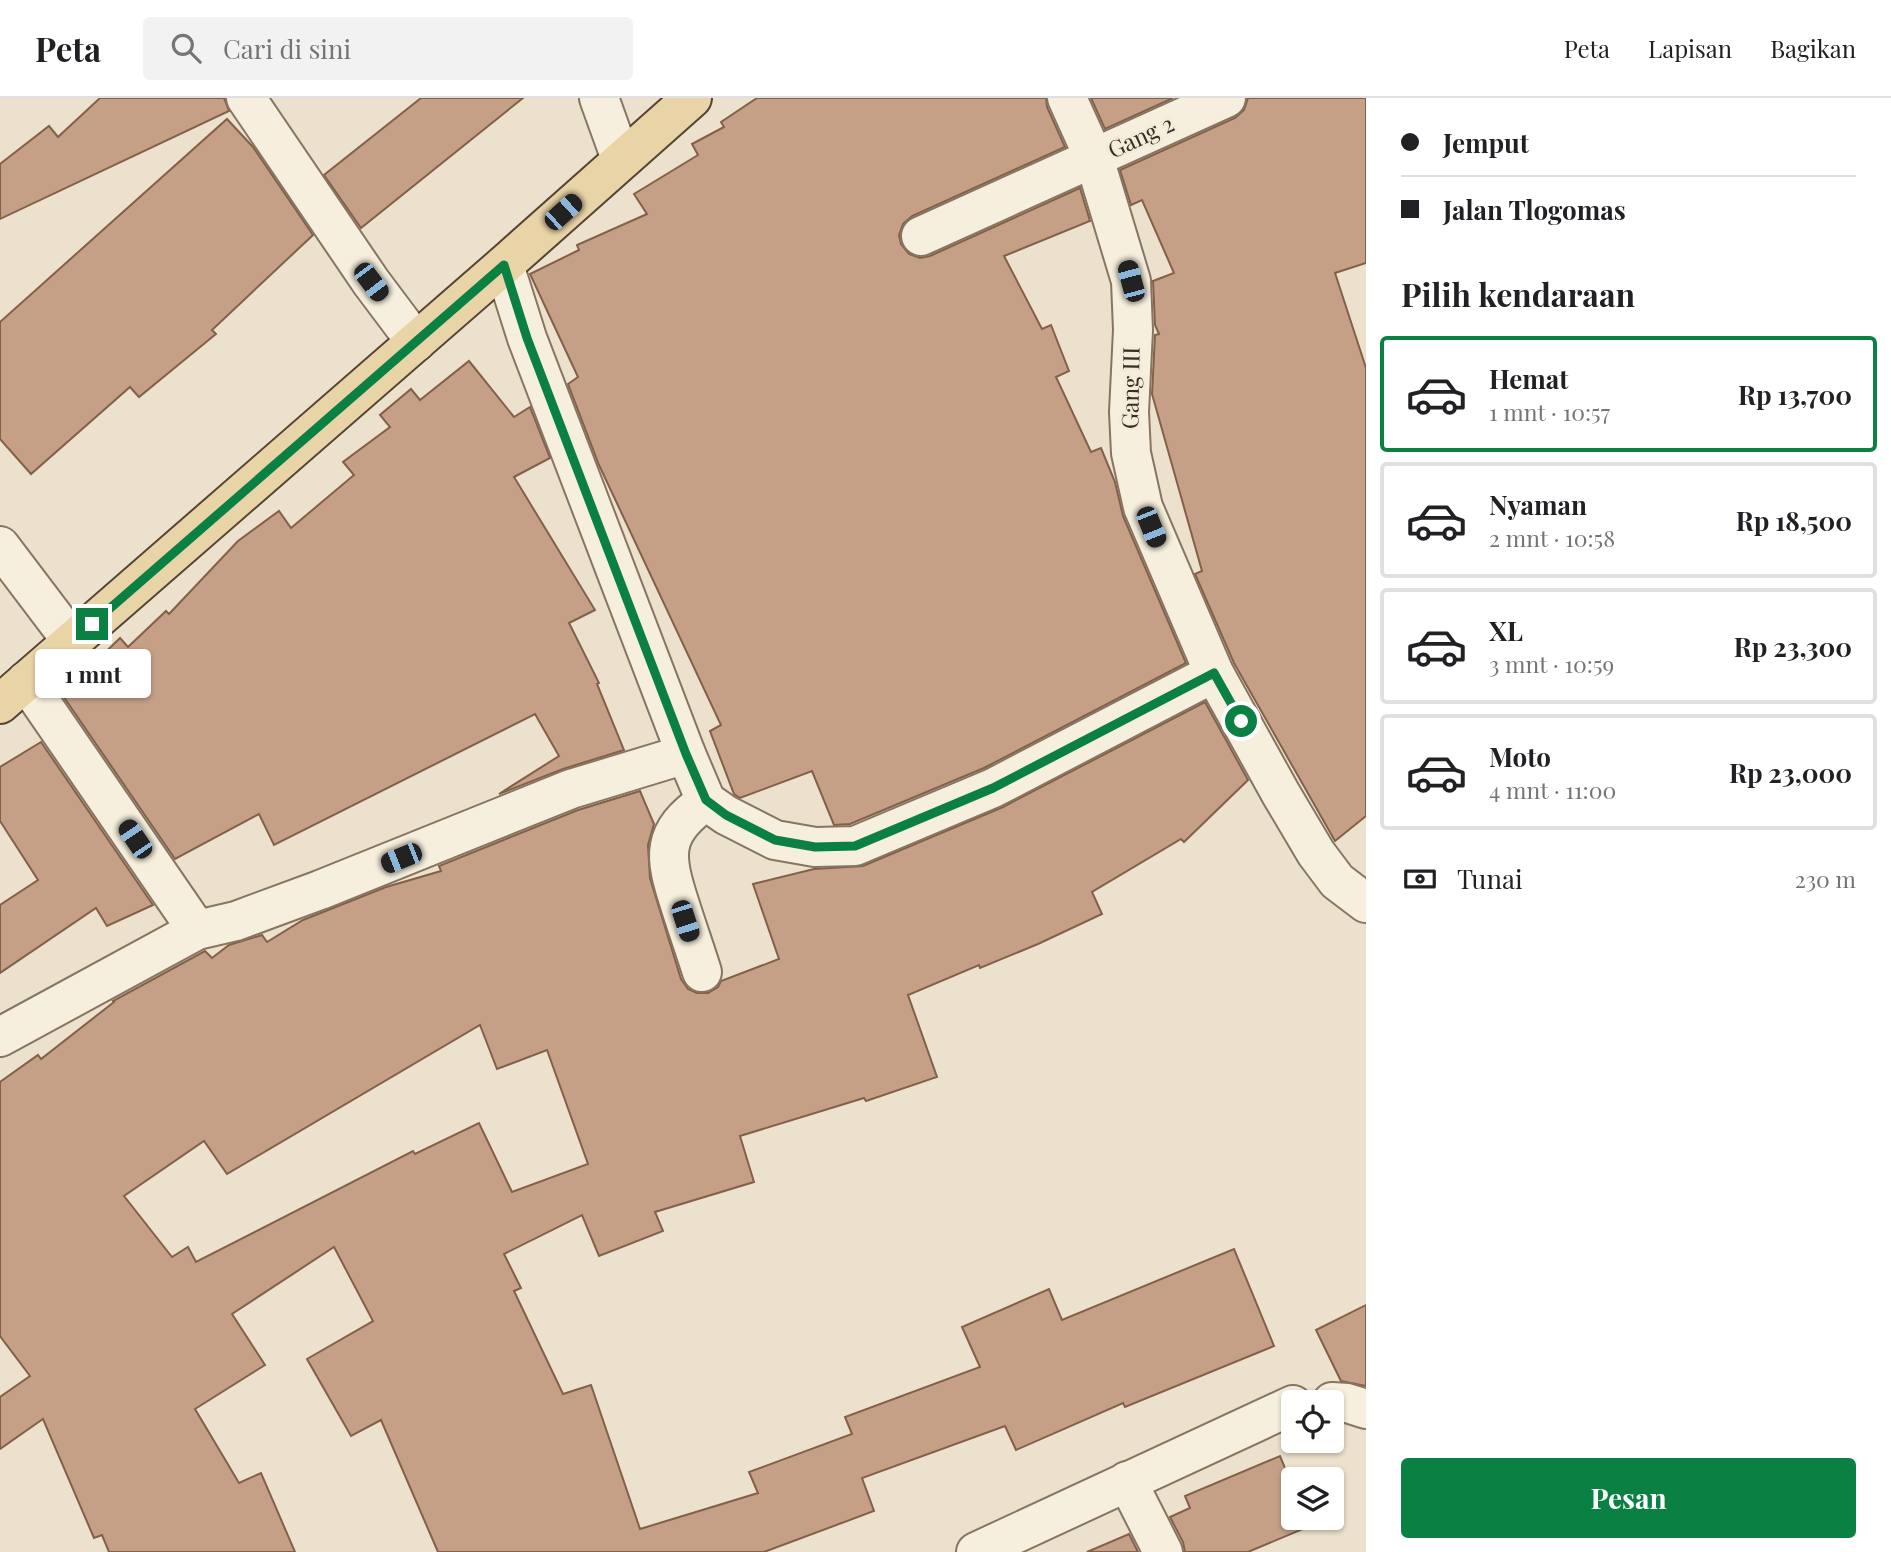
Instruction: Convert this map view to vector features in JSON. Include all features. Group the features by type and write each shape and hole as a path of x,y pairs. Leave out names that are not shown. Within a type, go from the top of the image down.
{"main road":[{"path":"13,693 692,98"}],"street":[{"path":"246,98 371,282 416,342"},
{"path":"599,98 621,159"},
{"name":"Gang III","path":"1067,98 1094,158 1101,185 1112,210 1131,281 1131,453 1143,507 1214,673 1316,853 1337,881 1366,903"},
{"name":"Gang 2","path":"921,236 1226,98"},
{"path":"504,265 527,338 686,754 706,800 726,815 775,840 815,847 855,846 993,788 1214,673"},
{"path":"0,546 72,641"},
{"path":"13,693 197,930"},
{"path":"0,1037 197,930 236,920 320,890 571,789 686,754"},
{"path":"702,972 669,870 668,848 678,825 706,800"},
{"path":"1344,1402 1366,1409"},
{"path":"976,1552 1281,1410"},
{"path":"1127,1481 1163,1552"}],"building":[{"path":"100,98 224,98 229,111 0,219 0,164 49,126 58,137"},
{"path":"421,98 523,98 361,228 324,175"},
{"path":"757,98 1046,98 1047,107 1065,147 912,216 903,224 899,235 901,244 909,254 920,258 930,256 1080,188 1090,221 1004,256 1042,329 1051,325 1069,371 1056,377 1091,452 1101,448 1115,482 1123,516 1186,663 984,768 850,824 834,825 812,771 740,798 734,794 710,731 721,725 599,465 568,384 578,377 530,274 579,250 577,245 647,214 634,194 698,155 692,144 724,127 721,122"},
{"path":"1091,98 1173,98 1105,129"},
{"path":"1248,98 1366,98 1366,263 1335,273 1366,368 1366,816 1335,841 1234,663 1195,574 1202,571 1152,394 1155,335 1159,334 1155,325 1153,281 1174,273 1142,200 1131,205 1120,170 1235,118 1244,110"},
{"path":"227,119 253,147 313,235 212,330 216,334 139,397 130,387 31,474 0,439 0,322"},
{"path":"469,361 514,417 530,407 550,458 514,477 595,610 569,623 599,683 597,684 624,750 563,769 499,794 559,756 535,714 274,845 259,814 175,859 59,690 85,672 120,638 128,647 166,611 169,614 238,541 279,511 291,528 354,475 343,462 390,427 380,415 411,389 420,400"},
{"path":"1205,702 1248,780 1184,842 1181,839 1092,892 1102,914 1038,944 908,995 937,1077 866,1101 864,1098 740,1136 754,1182 655,1212 663,1231 599,1256 582,1215 504,1254 521,1288 514,1291 563,1394 591,1385 640,1529 758,1493 749,1472 852,1434 845,1417 980,1367 962,1327 1049,1289 1062,1320 1234,1249 1274,1346 1125,1407 1123,1403 1016,1450 1005,1426 862,1478 874,1511 764,1552 438,1552 381,1420 351,1436 307,1359 373,1321 334,1247 232,1314 265,1365 195,1409 239,1483 261,1473 295,1552 109,1552 102,1535 94,1538 43,1419 0,1449 0,1397 30,1376 0,1336 0,1082 38,1055 41,1059 113,1001 205,951 212,958 229,945 262,935 267,942 303,920 386,887 441,871 439,866 578,810 640,791 654,824 648,845 650,878 681,979 688,989 697,993 708,993 718,987 721,981 779,959 753,884 814,869 863,866 1003,807","holes":["480,1025 497,1069 547,1050 588,1164 512,1192 479,1123 415,1154 413,1151 196,1262 188,1247 172,1257 124,1196 204,1141 227,1174"]},
{"path":"41,742 153,905 107,926 96,908 0,973 0,905 38,880 0,821 0,767"},
{"path":"1366,1305 1366,1386 1341,1381 1316,1330"},
{"path":"1280,1456 1284,1467 1281,1467 1281,1530 1300,1530 1248,1552 1185,1552 1183,1542 1170,1517 1190,1508 1185,1496"},
{"path":"1129,1534 1138,1552 1087,1552"}],"route":[{"path":"92,624 504,265 527,338 686,754 706,800 726,815 775,840 815,847 855,846 993,788 1214,673 1241,721"}]}
